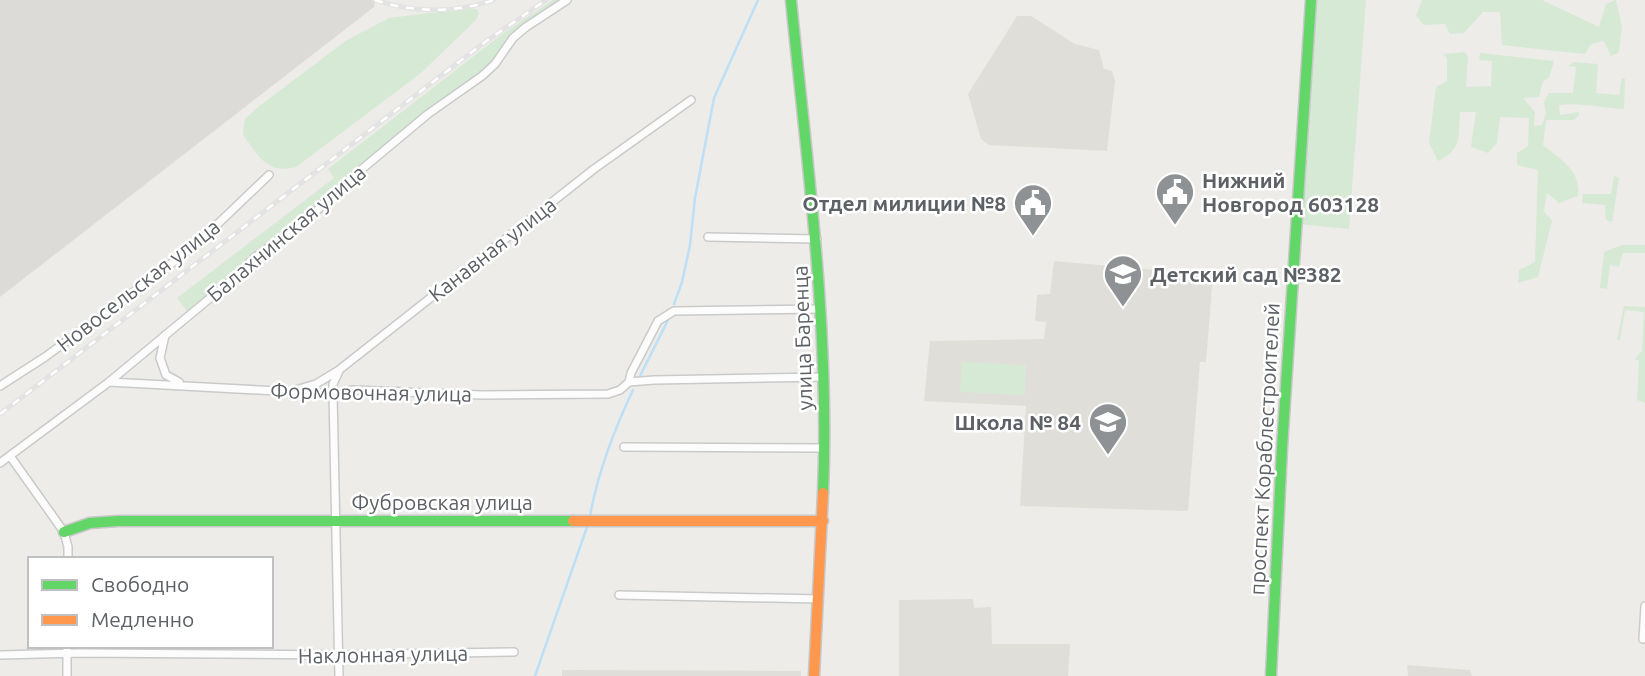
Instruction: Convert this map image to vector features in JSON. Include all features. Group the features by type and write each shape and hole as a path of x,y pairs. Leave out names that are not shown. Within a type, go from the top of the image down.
{"street":[{"name":"Балахнинская улица","path":"0,463 109,382 233,279 254,258 310,217 356,174 428,114 482,76 495,64 513,38 526,27 567,0"},
{"name":"улица Баренца","path":"790,0 817,239 824,377 823,521 814,676"},
{"name":"проспект Кораблестроителей","path":"1271,676 1282,448 1311,0"},
{"name":"Канавная улица","path":"291,392 316,384 339,370 594,169 691,100"},
{"name":"Новосельская улица","path":"0,386 45,357 157,275 202,239 269,175"},
{"path":"708,237 817,239"},
{"path":"629,382 658,321 674,311 821,309"},
{"path":"165,335 160,358 166,376 183,384"},
{"path":"339,370 333,384 339,676"},
{"name":"Формовочная улица","path":"109,382 333,394 353,390 468,395 608,394 620,390 629,382 824,377"},
{"path":"624,447 825,448"},
{"path":"10,456 64,532 68,557"},
{"name":"Фубровская улица","path":"64,532 90,523 118,521 823,521"},
{"path":"619,595 819,599"},
{"path":"1643,639 1645,606"},
{"path":"67,650 67,676"},
{"name":"Наклонная улица","path":"0,655 67,650 340,655 514,652"}],"shaded area":[{"path":"0,0 375,0 374,7 0,297"},
{"path":"1017,16 1031,16 1075,44 1099,50 1104,69 1112,71 1115,81 1107,151 989,145 981,139 968,94"},
{"name":"Школа № 84","path":"1054,261 1213,275 1206,362 1200,362 1188,511 1020,506 1026,406 924,401 930,341 1044,339 1046,322 1035,321 1037,295 1050,294"},
{"path":"973,599 974,608 991,607 992,644 1070,644 1068,676 899,676 899,600"},
{"path":"1407,665 1470,670 1472,676 1408,676"},
{"path":"562,670 801,671 801,676 562,676"}],"green space":[{"path":"553,0 562,0 508,38 491,63 473,81 439,102 397,135 340,183 309,214 252,255 187,311 177,298 334,178 328,169 505,32"},
{"path":"1311,0 1366,0 1349,229 1297,224"},
{"path":"1422,0 1542,0 1599,27 1606,4 1616,0 1622,27 1619,52 1611,56 1604,41 1591,44 1585,54 1502,45 1500,12 1483,12 1464,33 1450,34 1445,24 1424,25 1416,16"},
{"path":"477,9 479,13 476,20 421,73 296,167 286,169 270,166 243,135 245,119 258,107 347,40 389,18"},
{"path":"1465,52 1468,57 1466,87 1491,86 1492,61 1479,60 1480,53 1554,61 1549,78 1543,81 1539,97 1523,98 1535,112 1534,126 1542,125 1546,114 1544,102 1549,93 1573,93 1576,67 1568,66 1574,62 1598,64 1596,93 1619,95 1622,78 1625,79 1624,109 1559,105 1560,115 1579,112 1579,115 1574,120 1546,120 1543,145 1573,172 1578,196 1559,203 1547,193 1544,211 1552,221 1538,277 1518,283 1519,270 1535,262 1538,170 1517,165 1517,153 1528,146 1529,118 1500,117 1497,143 1488,153 1471,147 1476,112 1460,112 1458,141 1452,152 1446,156 1438,161 1429,143 1436,87 1447,81 1447,58 1443,54"},
{"path":"1614,176 1619,178 1612,222 1606,220 1605,205 1582,203 1583,194 1611,194"},
{"path":"1622,245 1645,245 1645,253 1623,253 1619,267 1610,265 1607,289 1600,288 1604,252"},
{"path":"1624,306 1645,307 1645,403 1637,400 1639,361 1635,359 1642,351 1644,312 1625,310 1620,340 1617,340"},
{"path":"962,362 1026,365 1025,395 960,392"}],"waterway":[{"path":"674,304 690,245 695,198 714,98 758,0"},
{"path":"640,376 668,320"},
{"path":"590,516 607,452 633,390"},
{"path":"535,676 587,527"}],"railway":[{"path":"375,0 434,10 494,0"},
{"path":"0,414 485,42 546,0"}],"traffic: fast":[{"path":"791,0 816,246 823,369 823,493"},
{"path":"1271,676 1282,448 1311,0"},
{"path":"64,532 90,523 118,521 573,521"}],"traffic: slow":[{"path":"814,676 823,493"},
{"path":"573,521 823,521"}],"place":[{"name":"Нижний Новгород 603128","path":"1175,226"},
{"name":"Отдел милиции №8","path":"1033,237"},
{"name":"Детский сад №382","path":"1123,308"},
{"name":"Школа № 84","path":"1108,456"}]}
